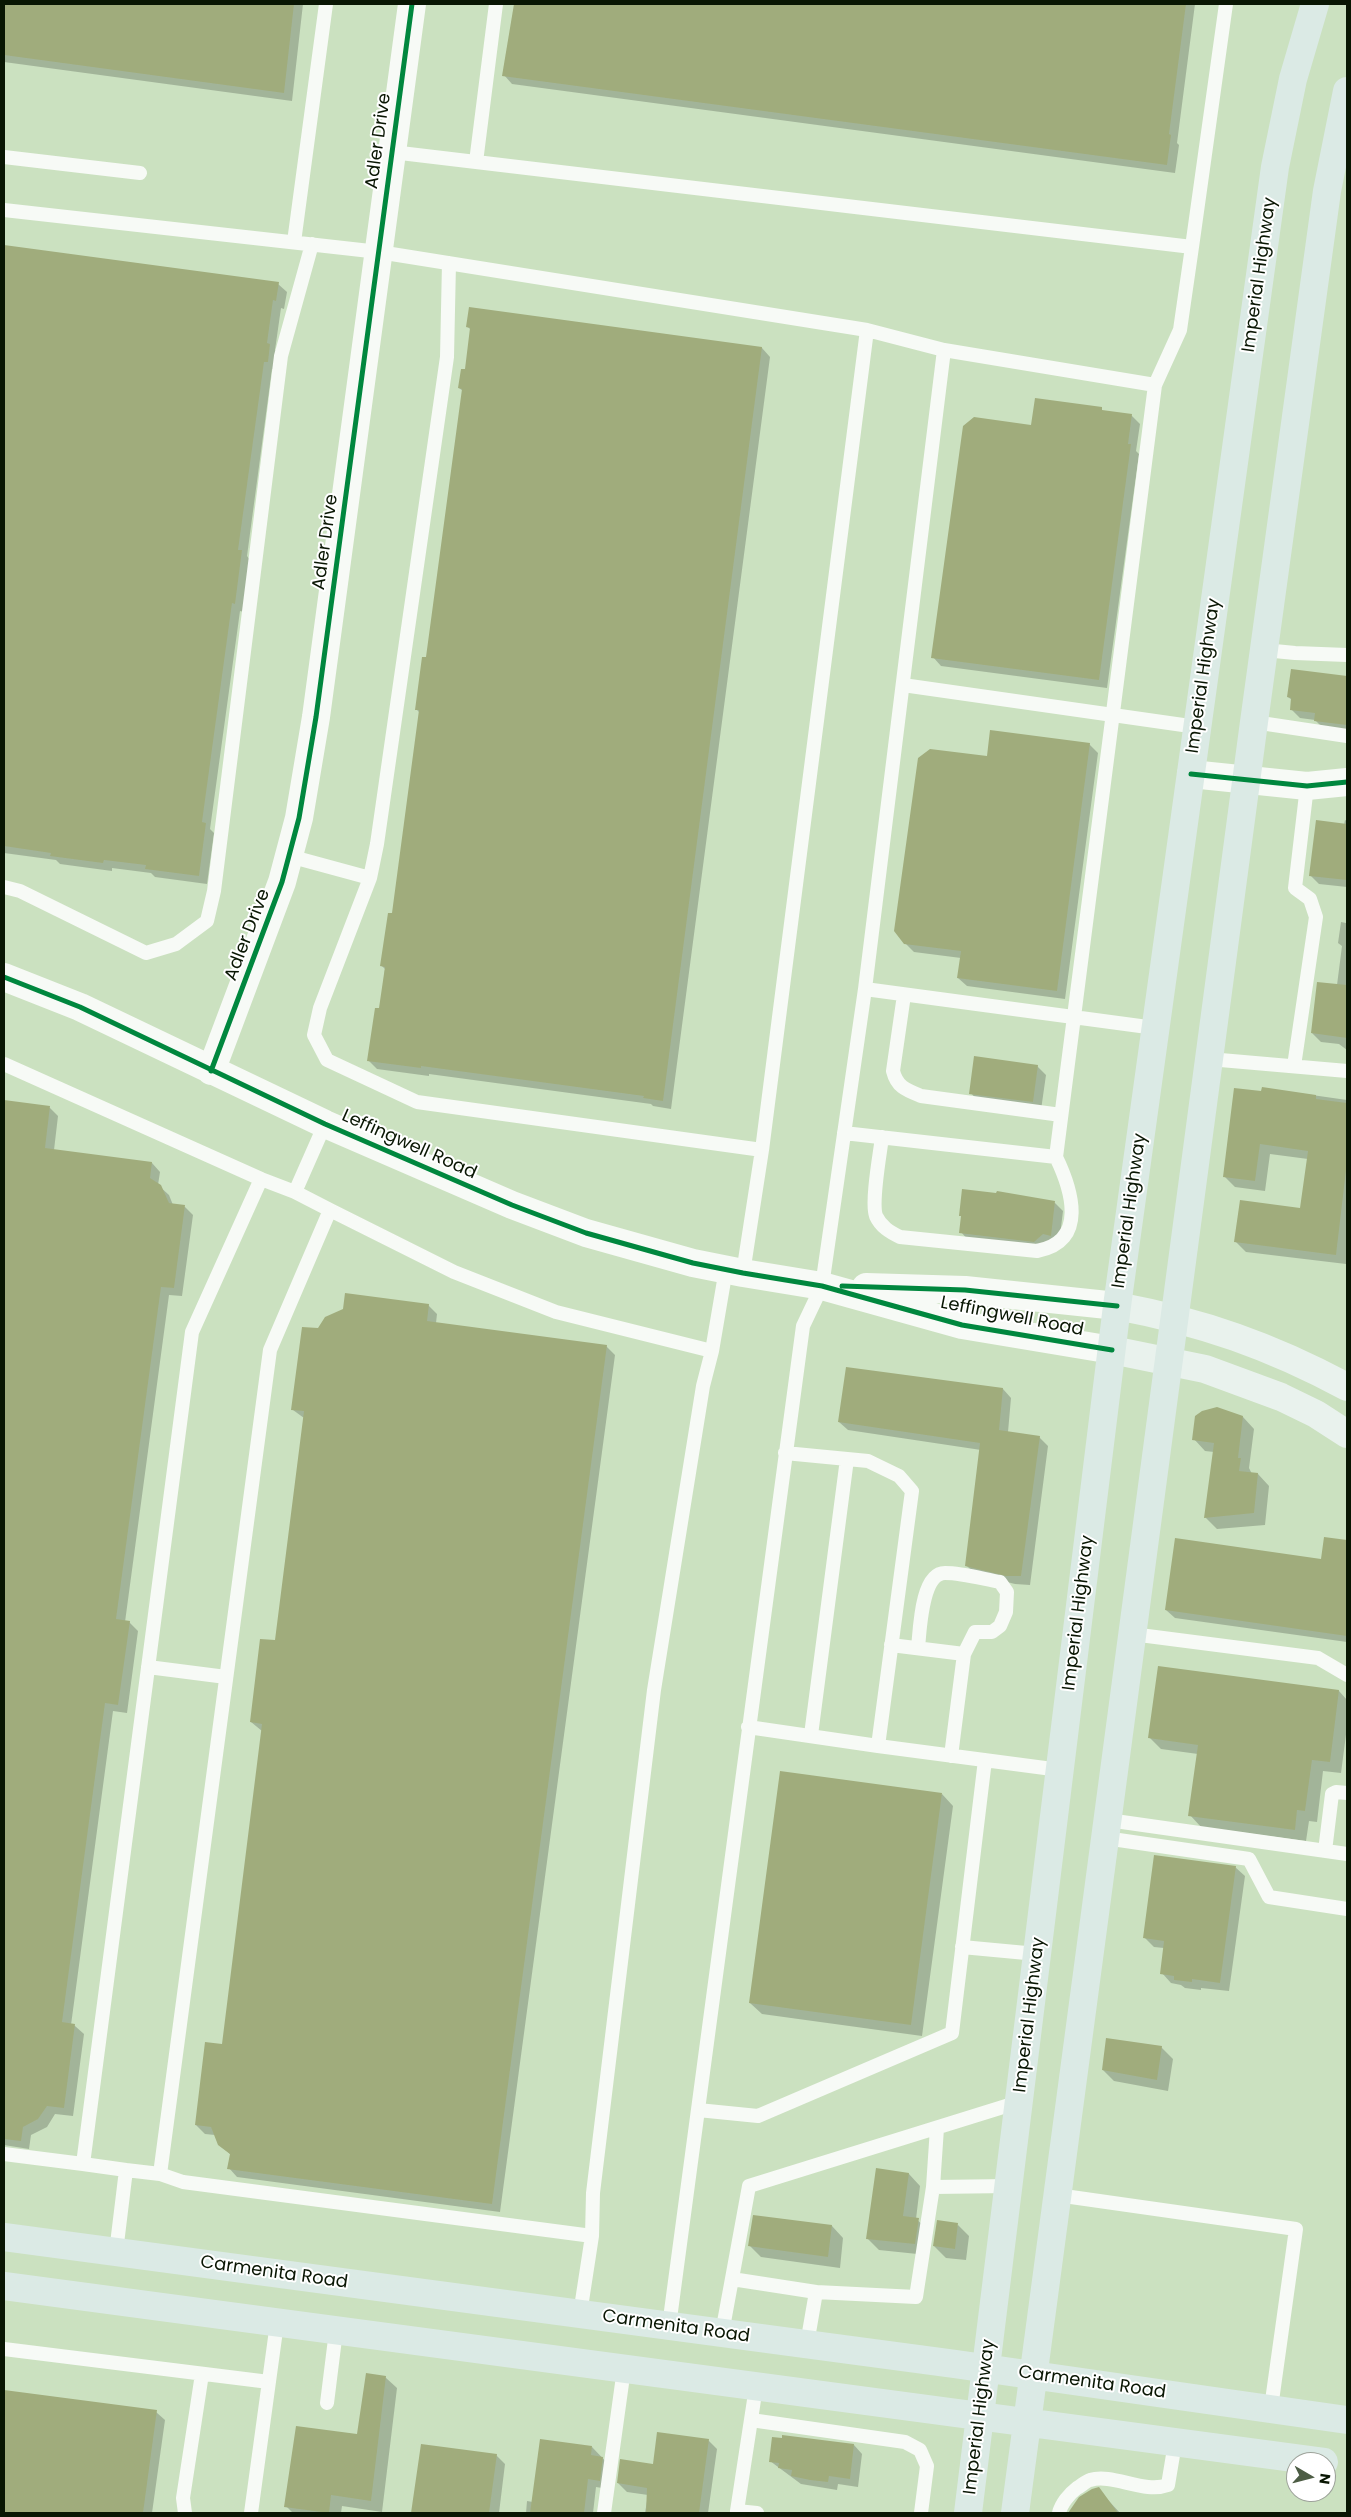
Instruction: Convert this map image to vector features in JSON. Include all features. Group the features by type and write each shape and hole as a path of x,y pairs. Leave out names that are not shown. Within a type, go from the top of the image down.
{"main road":[{"name":"Imperial Highway","path":"968,2513 1117,1306 1155,1028 1275,168 1293,79 1315,4"},
{"path":"1015,2513 1246,780 1327,192 1347,90"},
{"name":"Leffingwell Road","path":"1117,1306 1174,1317 1256,1344 1347,1387"},
{"name":"Leffingwell Road","path":"1112,1350 1205,1369 1281,1397 1316,1414 1347,1434"},
{"name":"Carmenita Road","path":"4,2236 987,2368 1347,2420"},
{"path":"4,2286 1286,2457"}],"street":[{"name":"Adler Drive","path":"211,1071 282,882 299,818 316,717 412,4"},
{"path":"1191,774 1306,786 1347,782"},
{"name":"Leffingwell Road","path":"4,977 80,1007 325,1124 512,1205 586,1233 661,1255 734,1271 822,1286 962,1325 1112,1350"},
{"name":"Leffingwell Road","path":"822,1286 964,1290 1117,1306"}],"lane":[{"path":"294,242 326,4"},
{"path":"476,162 496,4"},
{"path":"882,1137 874,1204 876,1216 885,1228 900,1237 1037,1251 1048,1249 1067,1235 1072,1218 1067,1179 1056,1157 1072,1017 1155,385 1180,330 1226,4"},
{"path":"392,152 1192,247"},
{"path":"4,157 140,173"},
{"path":"4,210 379,252 868,330 944,350 1155,385"},
{"path":"4,887 20,891 146,953 176,944 207,921 214,891 281,356 312,244"},
{"path":"449,263 447,357 378,834 370,878 320,1008 314,1035 326,1060 417,1102 762,1150"},
{"path":"580,2314 592,2236 593,2193 654,1690 703,1386 734,1271 762,1150 868,330"},
{"path":"669,2326 803,1326 822,1286 865,990 944,350"},
{"path":"1264,650 1295,653 1347,654"},
{"path":"903,685 1197,727"},
{"path":"1254,722 1347,736"},
{"path":"1294,1066 1316,917 1310,899 1295,888 1306,786"},
{"path":"289,856 370,878"},
{"path":"865,990 1155,1028"},
{"path":"904,995 893,1071 896,1082 904,1089 921,1096 1061,1115"},
{"path":"1209,1059 1347,1071"},
{"path":"4,1064 261,1179 295,1192 454,1272 556,1312 712,1351"},
{"path":"295,1192 325,1124"},
{"path":"844,1133 1056,1157"},
{"path":"84,2164 192,1332 261,1179"},
{"path":"160,2174 270,1350 330,1210"},
{"path":"785,1453 868,1461 899,1476 912,1491 878,1746"},
{"path":"811,1736 848,1459"},
{"path":"918,1648 927,1587 933,1578 944,1572 1000,1582 1007,1592 1006,1612 1000,1626 992,1632 975,1632 964,1654 951,1756"},
{"path":"1132,1634 1318,1658 1347,1675"},
{"path":"891,1645 964,1654"},
{"path":"148,1667 226,1677"},
{"path":"748,1727 1060,1770"},
{"path":"698,2110 758,2116 952,2033 985,1760"},
{"path":"1324,1851 1332,1794 1336,1792 1347,1793"},
{"path":"1106,1829 1347,1854"},
{"path":"1106,1829 1249,1859 1269,1897 1347,1909"},
{"path":"962,1947 1037,1954"},
{"path":"722,2333 749,2186 1019,2102"},
{"path":"732,2279 816,2292 916,2297 933,2187 937,2128"},
{"path":"4,2154 160,2174 183,2182 592,2236"},
{"path":"116,2252 126,2170"},
{"path":"933,2187 1009,2186"},
{"path":"1057,2195 1296,2228 1271,2408"},
{"path":"807,2344 816,2292"},
{"path":"251,2513 277,2323"},
{"path":"327,2402 336,2331"},
{"path":"4,2349 269,2382"},
{"path":"604,2513 624,2369"},
{"path":"185,2513 184,2489 202,2374"},
{"path":"756,2387 737,2512 758,2513"},
{"path":"751,2420 905,2442 920,2450 927,2466 921,2513"},
{"path":"1059,2513 1061,2506 1073,2491 1090,2480 1110,2480 1158,2489 1168,2485 1175,2443"}],"building":[{"path":"4,4 294,4 284,93 4,55"},
{"path":"514,4 1186,4 1169,134 1171,135 1167,165 502,76"},
{"path":"4,245 279,282 276,301 273,300 267,343 270,344 268,362 264,362 238,550 242,550 235,604 232,603 202,822 206,823 199,876 145,869 146,865 104,860 103,863 50,856 51,853 4,846"},
{"path":"469,307 762,347 663,1101 643,1098 644,1096 421,1066 421,1068 367,1061 375,1008 379,1008 385,967 380,966 388,913 392,913 419,710 415,710 422,657 426,657 462,389 458,388 461,369 465,369 470,328 466,327"},
{"path":"1035,398 1102,407 1102,410 1132,414 1128,444 1131,444 1099,680 931,658 963,426 974,417 1031,425"},
{"path":"1291,669 1347,676 1347,725 1314,721 1315,713 1290,710 1291,698 1287,697"},
{"path":"990,730 1090,743 1057,991 957,978 961,951 904,944 894,931 918,758 930,749 987,756"},
{"path":"1316,820 1347,824 1347,880 1309,876"},
{"path":"1317,982 1347,985 1347,1038 1311,1033"},
{"path":"974,1056 1038,1065 1033,1102 969,1094"},
{"path":"1262,1087 1316,1095 1316,1099 1347,1103 1347,1162 1336,1255 1234,1242 1240,1200 1300,1208 1308,1151 1260,1144 1255,1181 1223,1177 1234,1088 1261,1091"},
{"path":"4,1100 50,1106 45,1148 152,1162 150,1178 161,1185 169,1203 185,1205 174,1288 161,1287 116,1619 130,1621 118,1705 105,1703 62,2022 75,2024 64,2108 47,2106 38,2119 23,2127 21,2141 4,2139"},
{"path":"962,1189 996,1193 997,1191 1055,1201 1051,1236 1043,1234 1034,1242 959,1233"},
{"path":"345,1293 429,1304 427,1321 607,1345 492,2204 227,2169 230,2154 218,2145 211,2127 195,2125 205,2042 222,2044 262,1724 250,1722 260,1639 275,1640 304,1411 291,1410 302,1327 318,1328 325,1317 343,1309"},
{"path":"846,1367 1003,1388 999,1430 1040,1436 1021,1576 1006,1576 965,1566 980,1443 838,1422"},
{"path":"1217,1407 1243,1416 1238,1458 1241,1458 1239,1471 1258,1473 1254,1513 1204,1518 1214,1443 1192,1440 1195,1416 1202,1411"},
{"path":"1324,1537 1347,1540 1347,1636 1165,1610 1175,1538 1321,1559"},
{"path":"1158,1666 1339,1690 1330,1762 1312,1760 1305,1811 1297,1810 1295,1830 1188,1816 1198,1745 1148,1738"},
{"path":"780,1771 942,1793 911,2025 749,2003"},
{"path":"1154,1855 1236,1866 1220,1983 1192,1979 1192,1982 1174,1980 1174,1976 1160,1974 1164,1941 1143,1938"},
{"path":"1106,2038 1162,2046 1157,2080 1102,2070"},
{"path":"876,2168 909,2173 903,2216 919,2218 915,2244 866,2239"},
{"path":"753,2215 832,2225 828,2257 748,2246"},
{"path":"937,2220 958,2223 955,2249 933,2246"},
{"path":"366,2373 386,2376 371,2501 331,2495 329,2513 284,2507 296,2426 357,2434"},
{"path":"4,2390 157,2410 143,2513 4,2513"},
{"path":"657,2432 709,2439 699,2513 646,2513 647,2488 617,2483 620,2459 653,2464"},
{"path":"782,2435 854,2444 850,2479 829,2476 828,2482 810,2480 791,2476 792,2470 778,2468 779,2463 769,2462 772,2437 782,2438"},
{"path":"540,2439 592,2446 591,2455 603,2457 600,2481 588,2479 584,2513 530,2513"},
{"path":"421,2444 497,2454 489,2513 411,2513"},
{"path":"1099,2487 1118,2513 1068,2513 1079,2497"}],"cycle path":[{"path":"211,1071 282,882 299,818 316,717 412,4"},
{"path":"1191,774 1307,786 1347,782"},
{"path":"4,977 80,1007 325,1124 512,1205 586,1233 693,1263 822,1286 962,1325 1112,1350"},
{"path":"842,1286 965,1290 1117,1306"}]}
